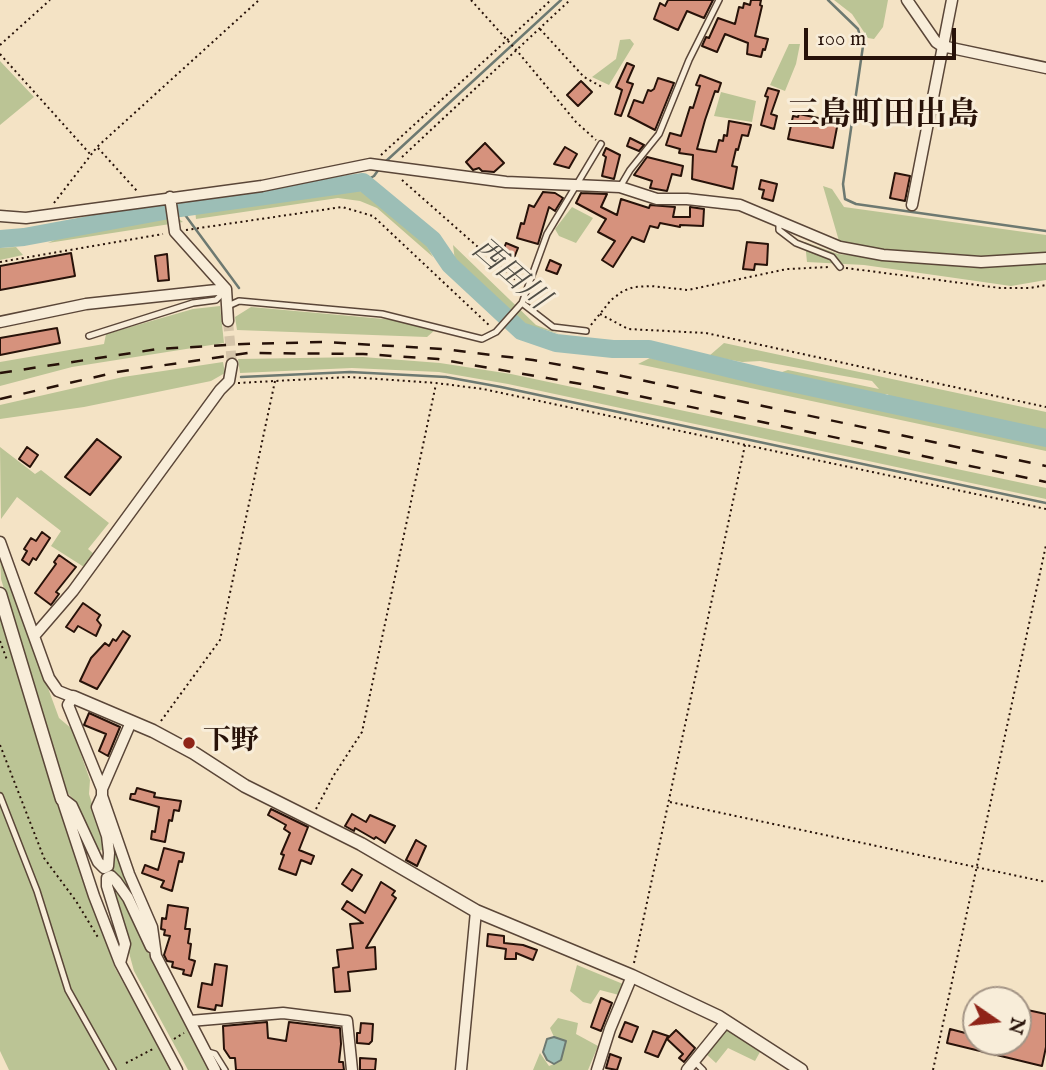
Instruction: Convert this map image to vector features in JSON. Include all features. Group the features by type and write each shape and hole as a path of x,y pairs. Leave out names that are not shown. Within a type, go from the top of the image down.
{"street":[{"path":"907,0 936,42 942,46 1046,68"},
{"path":"912,205 952,0"},
{"path":"0,216 26,218 170,199 262,186 373,164 506,182 620,187 657,199 687,199 740,205 840,247 883,255 981,262 1046,258"},
{"path":"170,199 175,232 226,289 228,321"},
{"path":"0,322 86,304 226,289"},
{"path":"35,635 73,591 229,381 232,364"},
{"path":"0,542 50,678 58,691 153,731 194,753 245,786 361,844 476,911 632,976 726,1022 801,1070"},
{"path":"0,594 94,896 120,963 177,1070"},
{"path":"73,697 68,705 102,793 129,874 152,927 156,956"},
{"path":"120,963 125,944 107,886 107,836 97,807 131,722"},
{"path":"62,799 72,806 98,862 128,898 215,1070"},
{"path":"461,1070 476,911"},
{"path":"597,1070 632,976"},
{"path":"192,1025 283,1013 347,1021 352,1070"},
{"path":"690,1066 726,1022"}],"lane":[{"path":"620,187 659,134 689,60 719,0"},
{"path":"228,306 239,301 382,313 473,339 482,339 496,332 522,303 547,234 601,144"},
{"path":"778,220 779,230 796,243 832,257 840,267"},
{"path":"89,336 193,303 216,300 226,289"},
{"path":"522,303 552,327 586,331"},
{"path":"0,796 37,891 68,990 113,1070"},
{"path":"205,1051 215,1054 225,1070"},
{"path":"690,1066 703,1070"}],"path":[{"path":"0,45 50,0"},
{"path":"43,216 97,147 259,0"},
{"path":"471,0 576,122 601,144"},
{"path":"373,164 551,0"},
{"path":"527,289 397,175 393,167 570,0"},
{"path":"539,28 584,78 602,87"},
{"path":"0,54 91,155"},
{"path":"97,147 146,201"},
{"path":"0,261 342,206 373,216 496,332"},
{"path":"586,331 611,300 634,287 688,290 787,269 840,267 880,270 1000,288 1046,285"},
{"path":"600,314 628,329 706,334 1046,407"},
{"path":"229,381 239,383 349,377 483,389 1046,509"},
{"path":"153,731 220,639 276,380"},
{"path":"311,818 334,775 362,732 436,383"},
{"path":"632,976 745,444"},
{"path":"933,1070 1046,545"},
{"path":"0,745 44,859 76,901 104,948"},
{"path":"669,802 1046,882"},
{"path":"126,1063 192,1025"}],"green space":[{"path":"834,0 888,0 883,27 874,39 868,38 852,14"},
{"path":"630,39 634,44 609,85 592,77 616,59 620,40"},
{"path":"789,44 800,44 796,64 785,91 770,85"},
{"path":"0,61 34,97 0,125"},
{"path":"721,92 756,101 752,122 714,116"},
{"path":"823,186 832,189 844,207 1046,235 1046,253 983,256 875,249 839,241"},
{"path":"352,189 370,194 422,237 433,257 377,208 360,201 338,198 196,219 195,210"},
{"path":"572,207 593,218 576,243 559,236 555,229"},
{"path":"174,215 183,222 48,243 67,234"},
{"path":"805,242 838,254 975,268 1046,263 1046,280 1011,286 864,265 807,262"},
{"path":"453,245 536,325 560,334 527,325 455,261"},
{"path":"16,247 23,255 0,260 0,248"},
{"path":"220,306 224,343 72,367 0,386 0,362 104,344 106,334 193,309"},
{"path":"251,307 395,320 435,330 427,337 237,330 235,317"},
{"path":"724,343 1046,412 1046,434 904,404 887,394 871,397 770,376 788,370 879,389 872,381 760,361 742,362 709,356"},
{"path":"363,357 440,363 511,374 1046,488 1046,499 508,384 439,372 352,368 240,373 238,359"},
{"path":"650,358 1046,444 1046,451 638,364"},
{"path":"223,362 225,373 211,381 84,407 0,419 0,405 123,377"},
{"path":"0,447 35,474 41,470 109,523 88,549 94,554 84,567 51,546 61,531 17,497 1,519"},
{"path":"0,557 59,718 72,729 90,780 89,794 103,839 103,850 97,851 75,801 66,791 1,579"},
{"path":"0,615 50,780 115,968 172,1070 9,1070 0,1051"},
{"path":"110,830 140,912 112,870"},
{"path":"119,892 175,1006 211,1070 188,1070 134,971 113,894"},
{"path":"577,965 623,984 619,995 600,990 591,1004 583,1002 570,991"},
{"path":"558,1018 578,1023 576,1034 598,1046 588,1070 533,1070 540,1053 549,1066 554,1064 565,1041 554,1037 550,1028"},
{"path":"726,1029 760,1052 755,1061 728,1048 716,1063 705,1053"}],"water":[{"path":"554,1037 566,1041 561,1060 554,1064 547,1060 543,1052 547,1039"}],"building":[{"path":"668,0 713,0 704,18 687,11 678,30 654,19 660,3 665,6"},
{"path":"751,0 761,0 762,6 755,36 768,39 761,57 747,54 748,43 725,34 717,52 702,46 706,37 709,38 718,18 735,24 739,7 743,8 744,3 750,5"},
{"path":"627,63 634,66 627,82 633,84 621,116 615,114 622,90 616,87"},
{"path":"700,75 721,83 718,92 715,91 697,149 716,152 719,140 723,141 724,135 727,136 729,121 751,125 748,136 742,135 738,150 736,149 732,166 737,167 733,189 692,179 693,155 679,153 680,149 666,145 670,133 681,136 700,86 696,85"},
{"path":"658,78 674,83 655,130 628,116 634,100 643,103 648,90 654,89"},
{"path":"581,81 592,92 578,106 567,95"},
{"path":"768,88 779,91 771,114 777,116 774,129 761,125"},
{"path":"799,114 838,122 833,148 788,139 793,116 798,117"},
{"path":"630,138 644,145 639,151 627,146"},
{"path":"485,143 504,163 494,172 482,171 479,168 473,170 466,162"},
{"path":"565,147 577,154 569,168 554,164"},
{"path":"606,148 620,155 614,179 602,176"},
{"path":"647,157 683,166 681,176 672,174 667,191 650,188 652,181 634,175"},
{"path":"895,173 910,176 905,201 890,198"},
{"path":"761,180 777,184 773,201 762,198 764,190 759,189"},
{"path":"543,192 555,193 563,198 555,211 549,207 538,244 517,238 529,205 534,207"},
{"path":"581,193 607,194 601,207 617,215 621,199 649,208 650,205 675,207 673,217 690,217 690,207 704,209 703,226 680,227 660,223 658,228 650,226 644,242 632,237 613,267 602,260 615,241 598,232 606,219 576,203"},
{"path":"747,242 768,244 767,265 755,264 754,270 743,269"},
{"path":"506,243 518,248 514,258 502,254"},
{"path":"71,253 75,276 0,290 0,266"},
{"path":"167,254 169,280 158,281 155,256"},
{"path":"550,260 561,265 557,274 546,270"},
{"path":"57,328 60,343 0,355 0,338"},
{"path":"97,439 121,457 90,495 65,477"},
{"path":"27,447 38,455 30,467 19,459"},
{"path":"42,532 50,538 36,560 33,558 29,565 22,560 27,551 24,549 31,538 36,541"},
{"path":"59,555 76,567 56,592 59,594 51,605 35,593 56,564 54,562"},
{"path":"83,603 100,615 97,620 101,625 96,636 78,626 74,632 66,627"},
{"path":"123,631 130,636 97,689 80,681 91,658 105,643 109,646 113,639 116,641"},
{"path":"89,713 120,727 108,756 99,751 106,734 84,725"},
{"path":"137,788 155,793 154,797 181,801 179,811 174,810 172,821 169,820 165,842 151,839 152,831 155,832 159,807 130,799"},
{"path":"271,809 308,827 299,850 314,856 311,864 301,860 296,875 279,869 284,855 281,854 290,833 284,829 286,825 268,815"},
{"path":"352,814 366,822 370,815 395,826 385,843 345,826"},
{"path":"416,840 426,846 417,866 406,860"},
{"path":"164,848 184,853 182,862 179,861 172,891 161,887 164,881 142,873 145,865 158,870"},
{"path":"352,869 362,875 352,891 342,884"},
{"path":"381,882 395,891 392,895 396,898 366,948 375,947 376,969 348,972 350,991 335,992 333,968 339,967 337,950 353,948 350,924 363,923 342,909 347,901 365,913"},
{"path":"168,905 188,908 185,929 190,929 189,959 195,961 191,976 183,974 184,970 172,967 173,962 167,961 164,955 170,936 164,935 165,930 161,929 162,918 166,919"},
{"path":"488,934 504,936 504,943 537,950 533,960 516,953 516,959 505,959 506,949 487,946"},
{"path":"215,964 227,966 222,1006 216,1005 215,1010 198,1007 202,983 212,985"},
{"path":"601,998 612,1003 601,1031 591,1027"},
{"path":"1032,1011 1046,1014 1046,1047 1042,1066 1001,1056 1032,1056"},
{"path":"267,1022 268,1038 286,1041 289,1022 340,1028 339,1062 343,1062 344,1070 236,1070 235,1058 230,1058 224,1049 223,1026"},
{"path":"625,1022 638,1027 632,1042 619,1037"},
{"path":"361,1023 373,1024 372,1041 369,1044 357,1043"},
{"path":"950,1029 962,1032 962,1047 947,1043"},
{"path":"676,1030 695,1048 684,1062 679,1058 683,1054 667,1039"},
{"path":"653,1031 668,1036 658,1057 645,1052"},
{"path":"610,1054 621,1058 617,1070 606,1068"},
{"path":"360,1058 376,1059 375,1070 360,1070"}],"waterway":[{"path":"384,163 561,0"},
{"path":"828,0 858,29 863,46 843,184 845,199 856,204 1046,231"},
{"path":"363,182 374,176 379,169"},
{"name":"西田川","path":"0,239 24,237 180,208 363,182 433,240 450,265 521,331 556,343 613,349 649,349 768,378 1046,438"},
{"path":"180,208 239,288"},
{"path":"241,377 350,372 446,377 1046,503"}],"tunnel":[{"path":"228,321 232,364"}],"railway":[{"path":"0,373 158,349 244,344 324,342 443,349 533,360 622,376 1046,466"},
{"path":"0,399 117,372 248,353 363,354 438,359 587,385 1046,482"}],"place":[{"name":"下野","path":"189,743"}],"district":[{"name":"三島町田出島","path":"883,117"}]}
